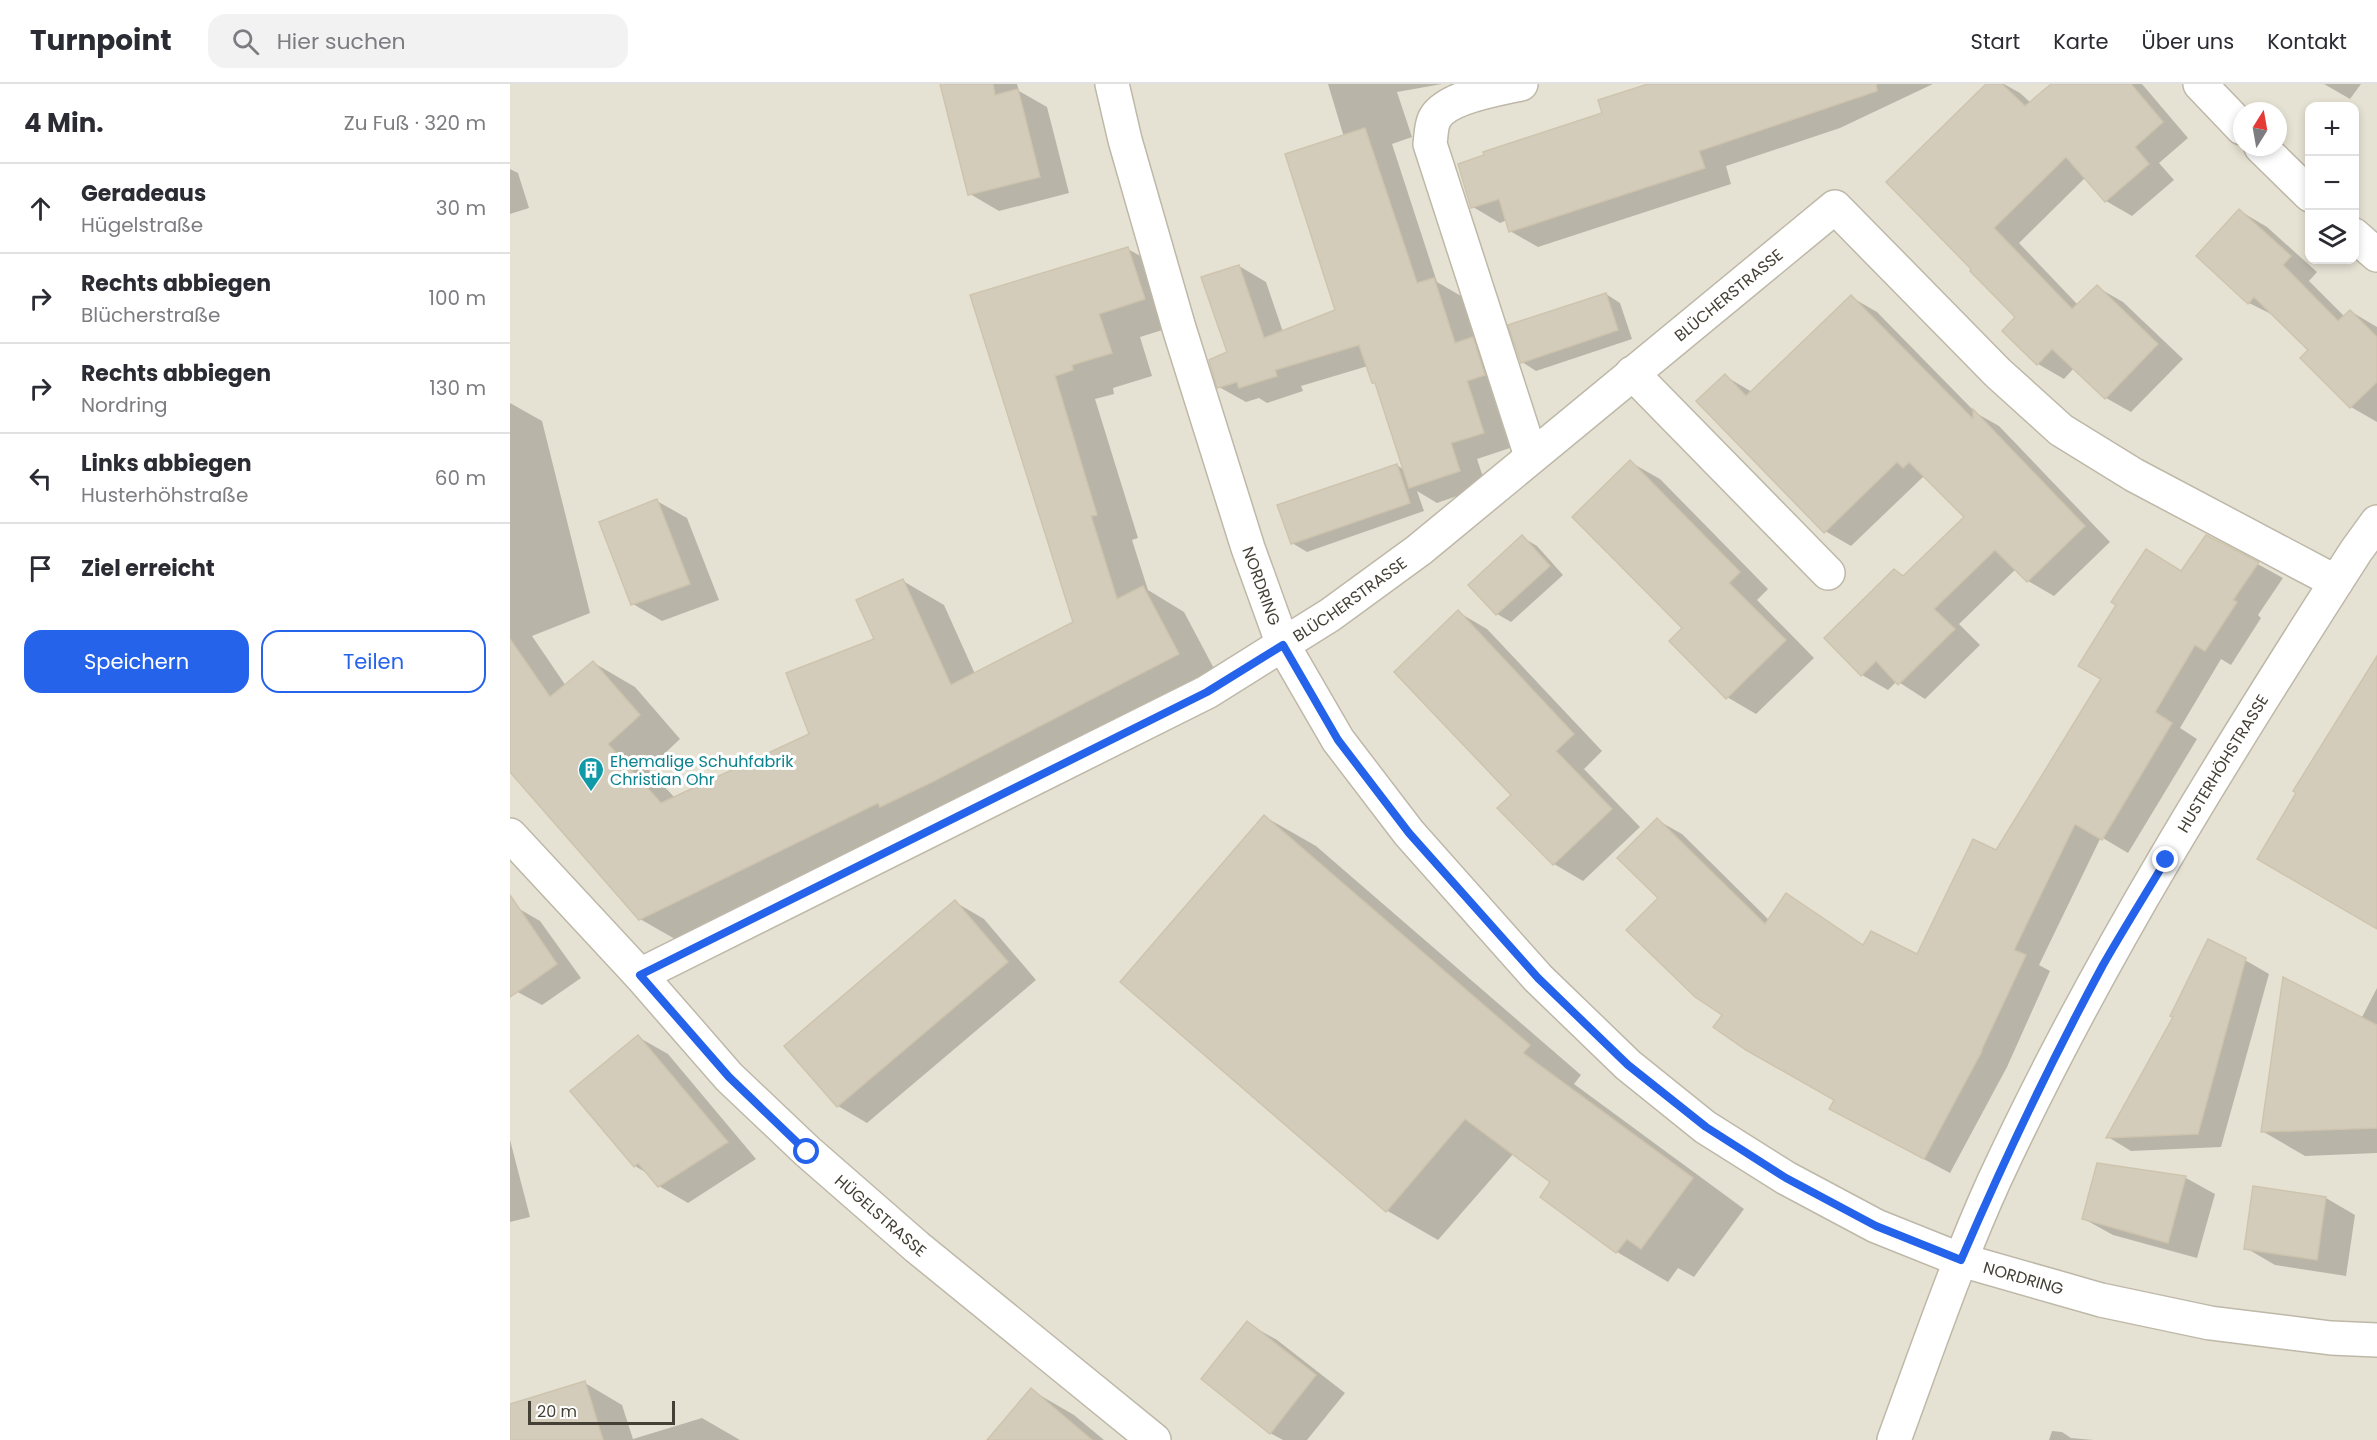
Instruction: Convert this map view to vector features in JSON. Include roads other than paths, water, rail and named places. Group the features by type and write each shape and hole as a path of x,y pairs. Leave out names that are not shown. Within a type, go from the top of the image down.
{"street":[{"name":"NORDRING","path":"1112,84 1125,140 1179,328 1248,548 1283,645 1338,740 1409,833 1538,978 1628,1065 1706,1127 1786,1178 1876,1226 1961,1260 2101,1300 2210,1323 2331,1338 2377,1340"},
{"path":"1521,84 1477,94 1448,105 1434,119 1430,144 1531,456"},
{"path":"2200,84 2233,119"},
{"path":"2270,156 2305,190"},
{"name":"BLÜCHERSTRASSE","path":"640,975 1197,697 1330,615 1419,550 1835,207 1998,373 2061,430 2134,475 2336,582"},
{"path":"2359,239 2377,255"},
{"path":"1632,373 1828,573"},
{"name":"HUSTERHÖHSTRASSE","path":"1894,1440 1961,1260 1994,1181 2103,965 2233,744 2336,582 2366,558 2377,522"},
{"name":"HÜGELSTRASSE","path":"510,835 640,975 729,1077 807,1152 917,1247 1154,1440"}],"place":[{"name":"Ehemalige Schuhfabrik Christian Ohr","path":"591,793"}]}
